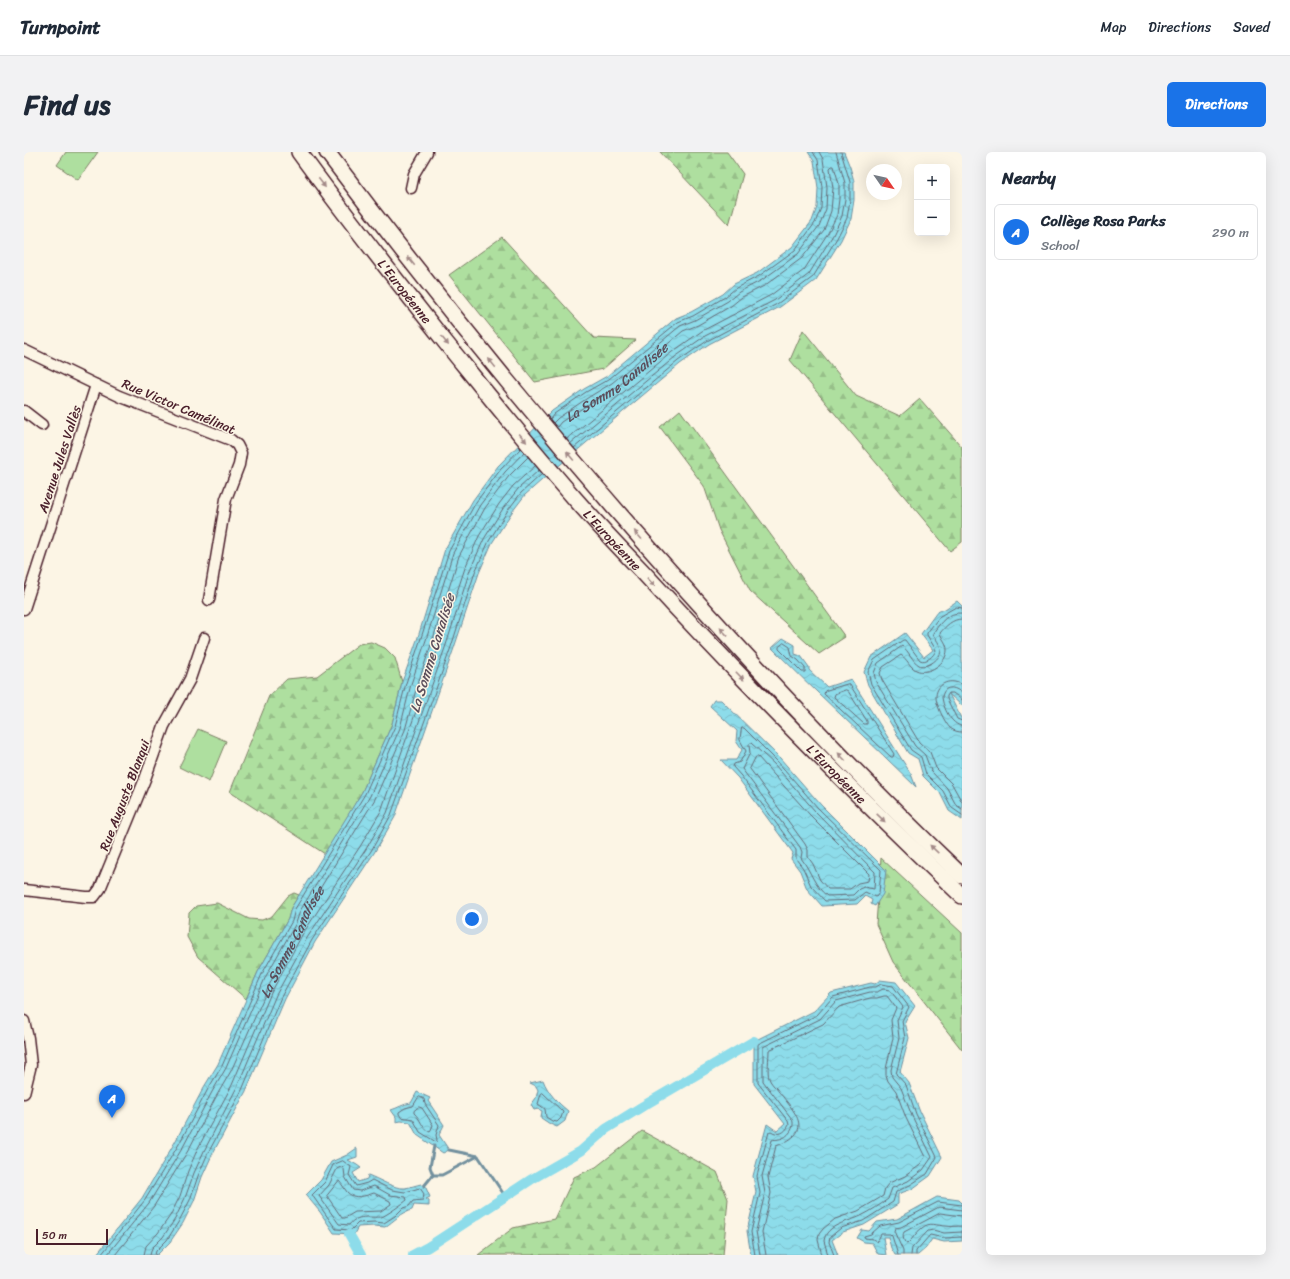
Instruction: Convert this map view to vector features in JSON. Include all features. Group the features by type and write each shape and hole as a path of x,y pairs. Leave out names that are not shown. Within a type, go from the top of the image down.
{"highway":[{"name":"L'Européenne","path":"299,152 372,249 498,408 577,501 702,637 780,718 962,896"},
{"name":"L'Européenne","path":"328,152 516,394 595,486 711,618 788,702 854,770 962,876"}],"street":[{"path":"411,188 414,174 428,152"},
{"path":"24,350 96,386"},
{"name":"Rue Victor Camélinat","path":"96,386 231,440 238,445 241,453 240,465 226,499 209,600"},
{"name":"Avenue Jules Vallès","path":"24,609 96,386"},
{"path":"24,410 42,425"},
{"name":"Rue Auguste Blanqui","path":"24,890 86,898 94,896 100,890 145,779 164,726 190,679 204,638"},
{"path":"24,1021 28,1038 31,1065 24,1093"}],"green space":[{"path":"66,152 98,152 78,180 57,165"},
{"path":"660,152 727,152 743,174 729,225"},
{"path":"502,237 594,338 636,340 603,369 535,382 449,275"},
{"path":"803,330 856,396 900,416 920,399 962,447 962,542 950,551 790,360"},
{"path":"680,410 845,637 819,654 750,591 719,530 704,486 660,427"},
{"path":"371,642 385,648 395,658 402,682 392,724 362,792 325,854 230,792 269,696 287,679 317,676 359,644"},
{"path":"198,729 226,741 209,782 179,767"},
{"path":"881,858 962,933 962,1050 893,962 876,924"},
{"path":"294,893 299,895 291,908 288,919 258,972 246,999 198,957 187,937 189,913 196,906 217,903 249,919 262,920 272,916 288,896"},
{"path":"642,1131 717,1172 728,1199 723,1255 478,1255 513,1228 554,1219 574,1177 596,1167"}],"water":[{"name":"La Somme Canalisée","path":"808,152 844,152 854,181 854,200 851,219 841,240 816,280 780,307 709,344 680,364 542,480 525,495 512,512 492,543 479,573 395,817 374,853 315,942 285,999 246,1091 212,1155 202,1177 194,1201 183,1223 170,1242 157,1255 96,1255 142,1198 175,1142 218,1064 258,972 288,919 291,908 362,792 392,724 402,682 418,637 445,549 473,500 498,466 552,411 584,389 607,376 676,318 691,312 723,294 734,284 757,273 792,247 812,221 817,207 818,188 814,161"},
{"path":"957,601 962,606 962,706 949,694 962,720 962,820 949,811 940,793 923,776 918,759 908,753 868,685 864,672 871,657 905,633 924,657 933,650 921,634 937,612 945,609"},
{"path":"783,638 795,645 795,654 801,656 809,667 809,670 827,687 851,679 911,774 916,787 772,648"},
{"path":"714,700 721,700 780,758 821,805 886,870 883,894 875,906 871,904 872,900 865,896 857,904 822,906 807,889 800,871 791,859 793,853 738,778 721,760 736,760 742,750 736,741 737,731 710,706"},
{"path":"880,980 896,982 915,1006 905,1022 909,1038 900,1072 909,1083 920,1112 942,1157 930,1176 912,1189 898,1194 898,1204 864,1225 843,1232 832,1240 838,1255 751,1255 747,1231 756,1192 753,1176 767,1124 777,1131 785,1124 754,1084 754,1041 814,1011 831,993 871,983 875,984"},
{"path":"543,1080 553,1097 568,1111 565,1121 557,1127 541,1118 542,1111 538,1109 534,1110 531,1105 536,1098 538,1090 536,1086 530,1083"},
{"path":"417,1092 430,1098 428,1101 444,1125 439,1135 449,1150 443,1153 417,1135 410,1122 396,1122 396,1117 391,1110 411,1103"},
{"path":"357,1148 357,1157 348,1160 361,1168 353,1173 358,1182 367,1179 368,1175 401,1188 421,1184 426,1188 430,1197 426,1199 429,1201 429,1206 414,1205 412,1210 401,1215 385,1227 358,1227 354,1234 334,1233 306,1195 321,1180 331,1162 347,1155"},
{"path":"937,1197 959,1200 962,1203 962,1241 944,1242 932,1239 926,1248 918,1255 895,1255 888,1237 883,1237 886,1255 878,1254 872,1243 864,1242 857,1238 862,1230 869,1231 877,1222 897,1219"}],"waterway":[{"path":"413,1255 428,1247 532,1179 581,1151 606,1129 754,1041"},
{"path":"424,1186 433,1175 430,1167 434,1146"},
{"path":"449,1150 478,1156 505,1196"},
{"path":"433,1175 442,1175 478,1156"},
{"path":"349,1234 361,1255"}],"place":[{"name":"Collège Rosa Parks","path":"112,1118"}]}
